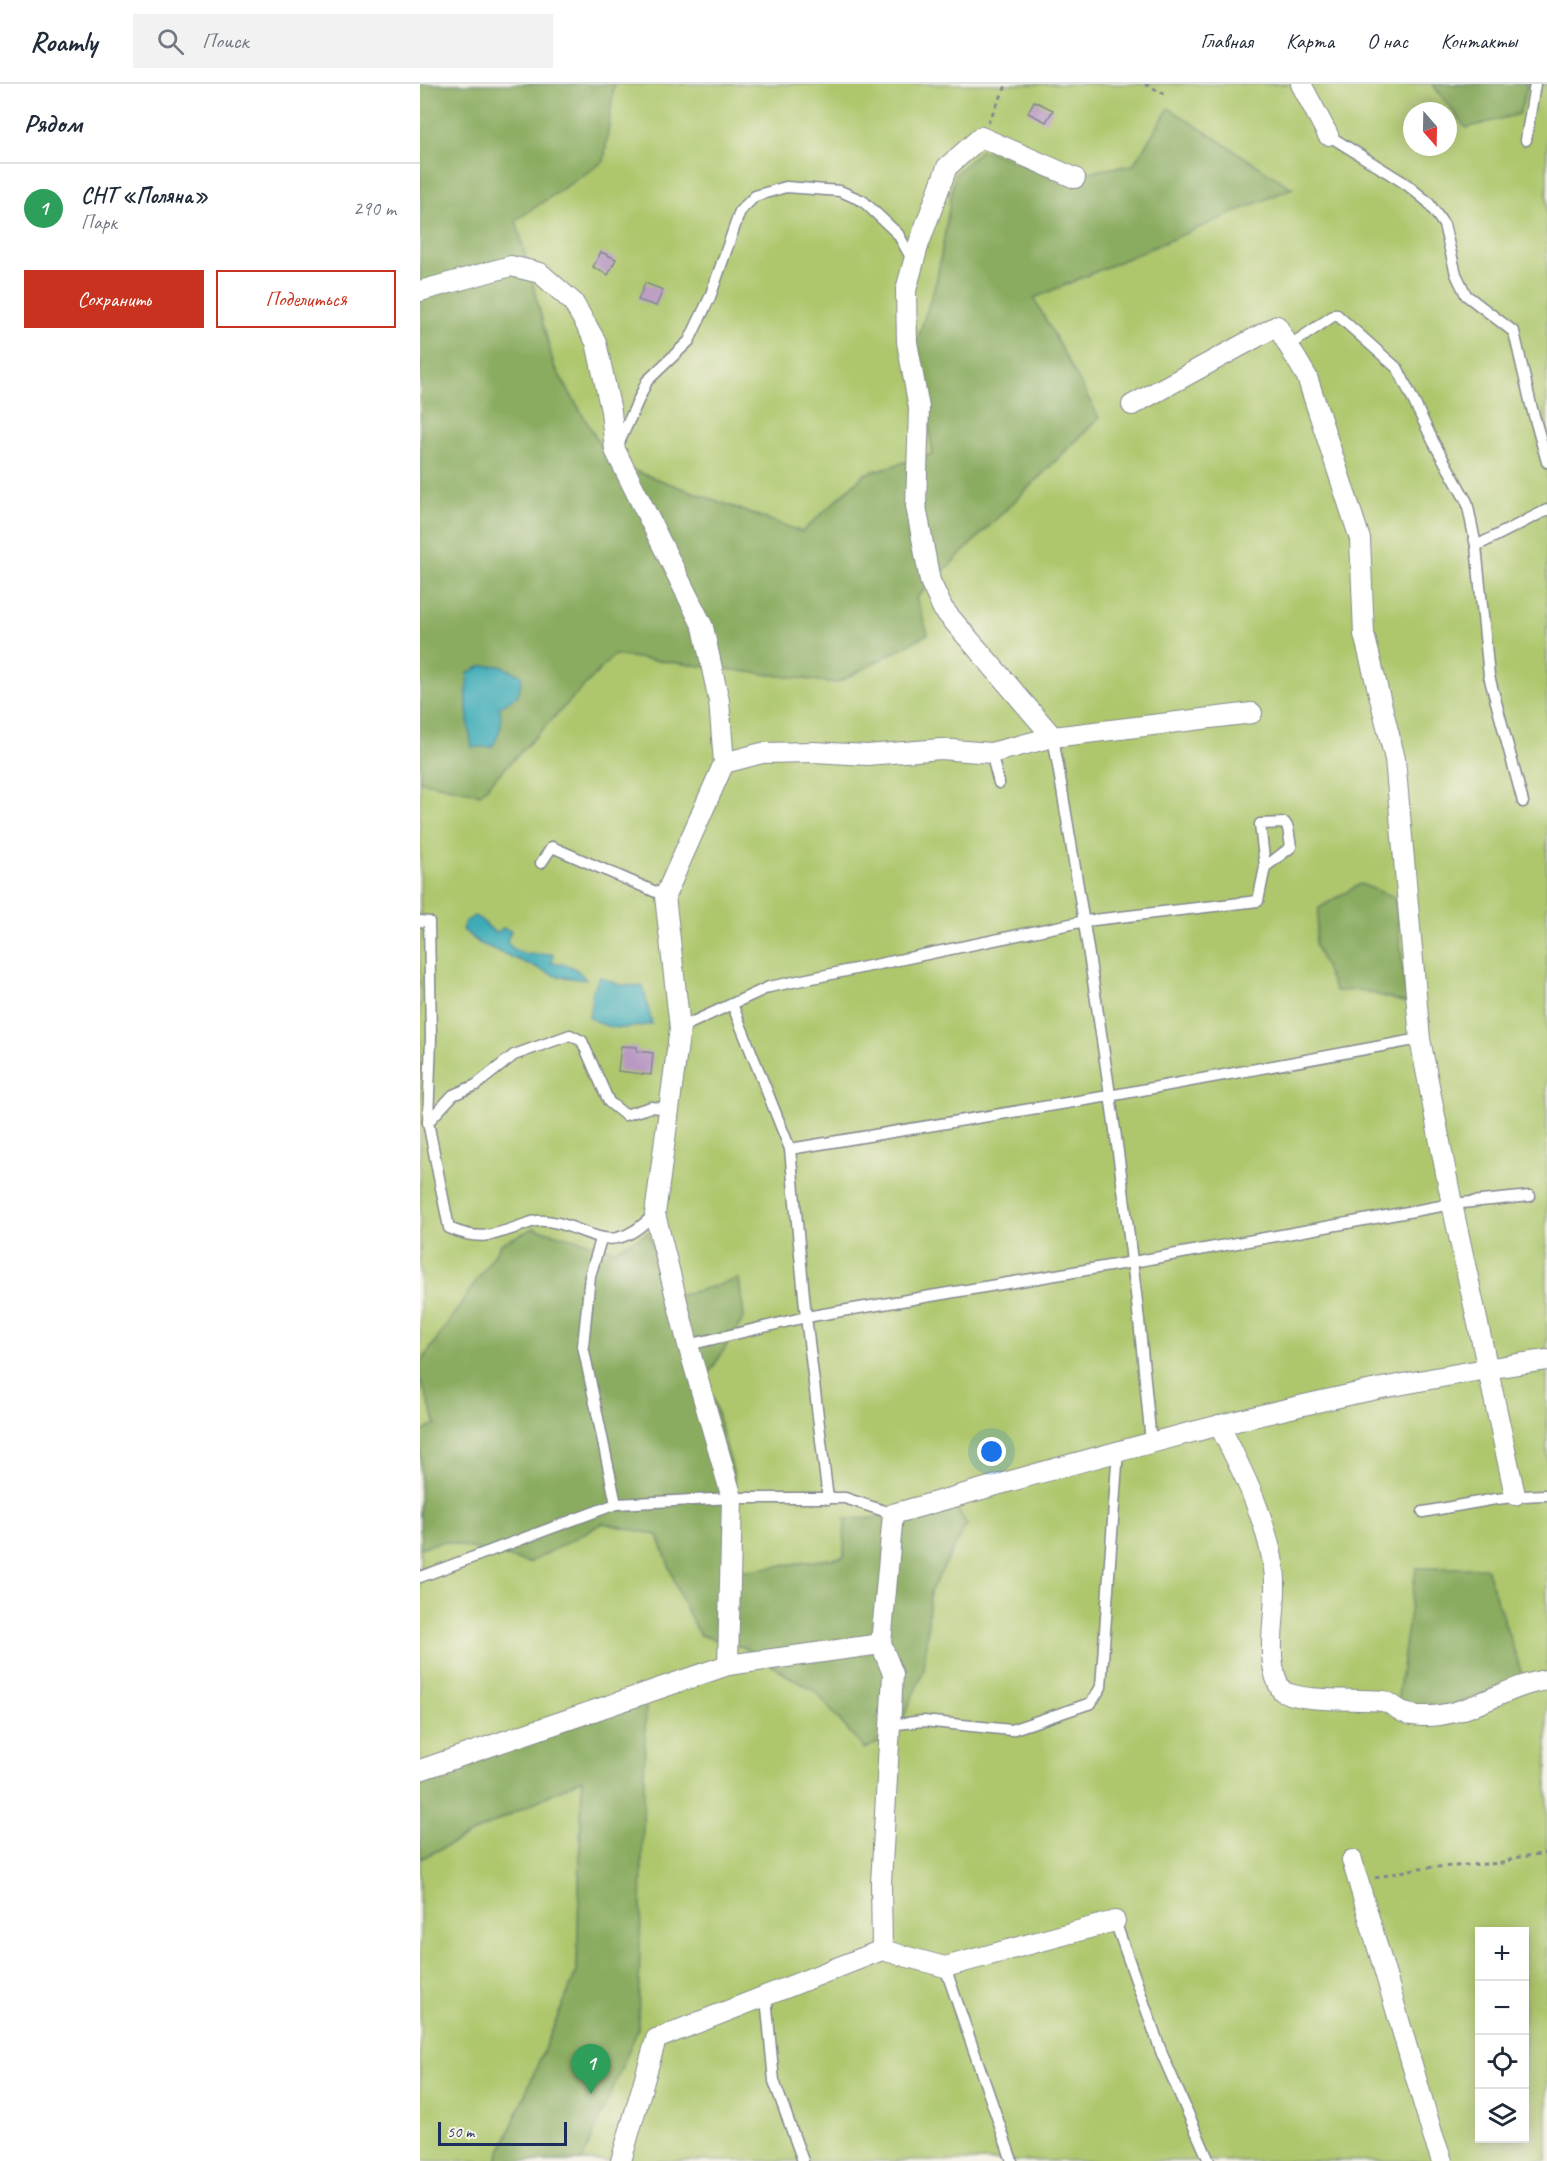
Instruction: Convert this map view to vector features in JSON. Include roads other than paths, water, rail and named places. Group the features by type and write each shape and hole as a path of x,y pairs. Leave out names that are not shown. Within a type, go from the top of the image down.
{"street":[{"path":"1301,84 1328,135"},
{"path":"1053,737 943,609 930,581 916,506 919,408 908,342 906,290 936,191 946,167 981,137 1075,178"},
{"path":"420,291 511,266 540,273 573,302 596,342 611,411 615,450 703,627 719,701 724,764 665,896 680,1028 655,1214 688,1345 732,1498 728,1665"},
{"path":"1132,405 1277,326 1307,377 1360,539 1364,634 1395,759 1420,1039 1452,1204 1515,1495"},
{"path":"724,764 762,753 814,752 867,755 940,750 991,753 1053,737 1252,713"},
{"path":"882,1950 881,1883 893,1674 881,1644 893,1514 1118,1450 1219,1425 1487,1367 1547,1360"},
{"path":"1219,1425 1239,1463 1267,1536 1274,1571 1276,1598 1273,1673 1282,1691 1308,1698 1383,1701 1404,1713 1432,1717 1464,1709 1547,1680"},
{"path":"420,1770 728,1665 881,1644"},
{"path":"1352,1860 1442,2161"},
{"path":"621,2161 656,2039 882,1950 945,1967 1115,1921"}],"lane":[{"path":"1526,140 1535,84"},
{"path":"1328,135 1406,184 1428,202 1444,225 1456,274 1466,295 1514,332 1547,462"},
{"path":"615,450 647,381 689,341 710,297 740,211 755,196 786,187 840,191 863,201 898,234 914,261"},
{"path":"1289,346 1336,314 1398,369 1434,443 1467,502 1476,546 1489,676 1523,802"},
{"path":"1476,546 1547,510"},
{"path":"1053,737 1085,921 1132,1262 1151,1442"},
{"path":"991,753 999,783"},
{"path":"541,863 552,847 665,896"},
{"path":"680,1028 769,987 1085,921 1258,901 1265,867"},
{"path":"420,921 429,922 431,1036 428,1122 449,1228 463,1234 488,1237 538,1220 570,1225 601,1239 615,1239 633,1233 655,1214"},
{"path":"732,1004 790,1149 806,1317 828,1499"},
{"path":"428,1122 453,1095 476,1085 514,1055 570,1035 582,1041 609,1102 625,1115 651,1107 669,1109"},
{"path":"790,1149 1109,1096 1420,1039"},
{"path":"688,1345 806,1317 1132,1262 1452,1204 1530,1196"},
{"path":"601,1239 590,1276 583,1346 616,1504"},
{"path":"889,1725 923,1721 1011,1730 1090,1703 1101,1687 1118,1450"},
{"path":"1423,1512 1515,1495 1547,1495"},
{"path":"420,1577 616,1504 732,1498 845,1498 893,1514"},
{"path":"1115,1921 1162,2054 1209,2161"},
{"path":"945,1967 1012,2161"},
{"path":"766,1997 774,2081 804,2161"}],"water":[{"path":"482,666 501,666 522,676 518,695 499,707 500,728 492,747 472,747 467,710 468,673"},
{"path":"474,916 496,933 503,928 511,931 507,941 521,953 553,954 552,963 572,967 586,980 556,976 479,943 462,929 465,922"},
{"path":"600,977 620,985 643,986 652,1024 619,1028 605,1025 589,1017 593,990"}],"place":[{"name":"СНТ «Поляна»","path":"591,2094"}]}
